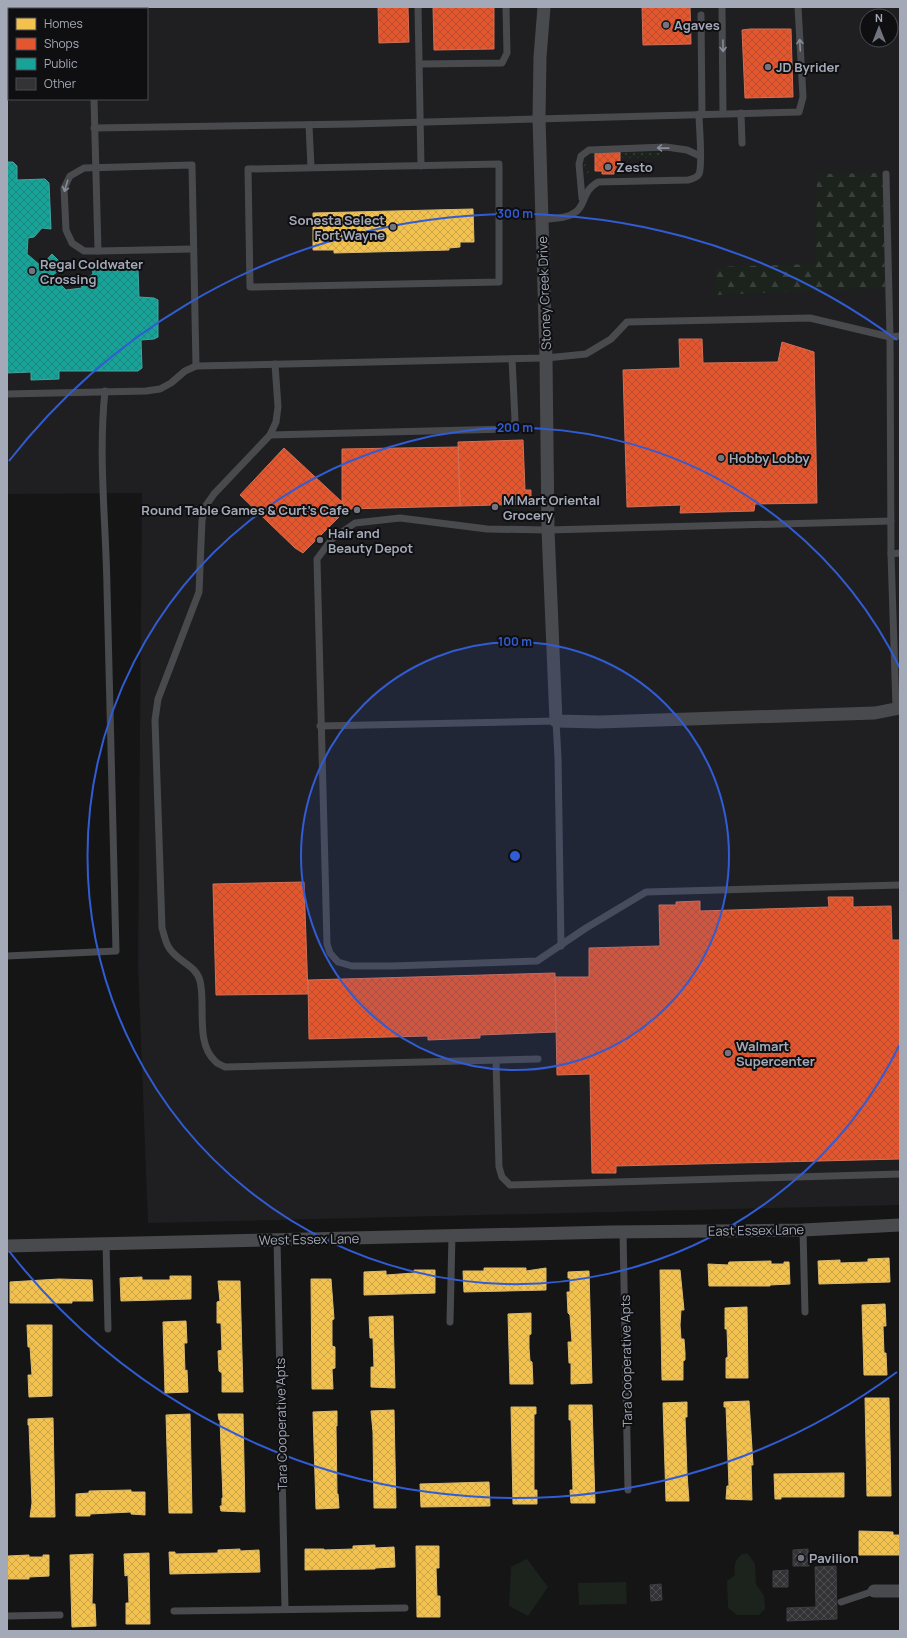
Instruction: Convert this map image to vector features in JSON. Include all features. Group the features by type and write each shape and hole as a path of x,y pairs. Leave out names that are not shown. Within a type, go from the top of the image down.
{"street":[{"name":"Stoney Creek Drive","path":"544,7 540,57 539,118 546,358 548,530 556,721"},
{"path":"556,721 599,722 875,714 898,708"},
{"name":"East Essex Lane","path":"617,1232 803,1230 900,1225"},
{"name":"West Essex Lane","path":"7,1246 617,1232"},
{"path":"874,1591 900,1591"}],"lane":[{"path":"418,7 422,166"},
{"path":"420,64 502,62 507,53 506,7"},
{"path":"722,7 723,113"},
{"path":"94,128 309,125 799,112 803,97 798,7"},
{"path":"542,220 568,216 578,210 586,191 598,182 688,180 696,178 699,174 700,156 701,14"},
{"path":"94,100 98,251"},
{"path":"741,113 742,143"},
{"path":"309,125 311,167"},
{"path":"583,200 579,164 581,156 589,150 666,147 687,150 700,156"},
{"path":"499,164 499,282 250,287 248,169 311,167 499,164"},
{"path":"193,249 84,251 72,243 66,230 64,188 70,176 84,168 192,165 196,366"},
{"path":"886,174 890,336 891,554 896,619 898,708"},
{"path":"7,394 146,391 160,389 171,383 185,370 196,366 546,358 586,354 611,339 627,322 810,318 890,336 900,336"},
{"path":"270,435 508,429 513,426 515,420 512,359"},
{"path":"276,364 278,407 276,422 270,435 214,494 205,507 202,520 199,592 158,700 155,720 162,928 168,947 179,958 195,970 200,981 204,1037 208,1051 215,1061 225,1067 538,1059"},
{"path":"7,956 116,951 106,560 101,466 102,424 105,391"},
{"path":"891,521 548,530 487,529 400,518 355,522 338,535 317,559 326,944 338,962 352,966 537,961 586,928 646,892 900,885"},
{"path":"891,554 900,554"},
{"path":"320,726 556,721 561,946"},
{"path":"496,1061 499,1167 502,1177 510,1185 900,1174"},
{"path":"803,1230 805,1312"},
{"name":"Tara Cooperative Apts","path":"617,1232 628,1490"},
{"path":"450,1322 452,1235"},
{"name":"Tara Cooperative Apts","path":"277,1239 285,1609"},
{"path":"106,1243 108,1328"},
{"path":"841,1602 874,1591"},
{"path":"174,1611 405,1608"},
{"path":"7,1616 60,1615"}],"shaded area":[{"path":"7,7 900,7 900,1205 148,1223 138,965 142,493 7,494"}],"green space":[{"path":"622,153 665,153 663,157 622,158"},
{"path":"589,154 595,154 595,156 588,158 586,163 586,167 589,172 593,172 593,175 587,174 584,169 583,161"},
{"path":"878,173 883,185 885,288 716,295 715,267 816,264 817,174"},
{"path":"742,1554 748,1554 755,1564 756,1584 764,1596 765,1609 759,1615 737,1615 728,1608 727,1581 735,1575 735,1564 737,1559"},
{"path":"527,1559 548,1587 528,1616 509,1606 511,1567"},
{"path":"626,1582 627,1604 579,1605 578,1583"}],"building: Homes":[{"name":"Sonesta Select Fort Wayne","path":"473,209 474,242 460,242 460,247 449,248 449,250 334,253 334,250 313,250 313,213"},
{"path":"889,1258 890,1282 819,1284 818,1261 840,1260 840,1263 868,1262 868,1259"},
{"path":"771,1261 771,1264 784,1264 784,1262 789,1262 790,1284 770,1286 709,1286 708,1264 728,1265 729,1262"},
{"path":"484,1268 526,1268 526,1271 546,1268 546,1290 464,1292 463,1271 484,1271"},
{"path":"414,1270 435,1270 435,1293 364,1295 364,1272 386,1271 386,1275 414,1273"},
{"path":"660,1270 680,1270 684,1310 681,1310 680,1325 681,1339 684,1339 685,1353 685,1360 683,1361 683,1380 662,1380"},
{"path":"589,1271 592,1383 571,1384 571,1363 569,1363 568,1342 572,1342 570,1315 568,1313 567,1292 570,1292 570,1278 568,1278 568,1272"},
{"path":"170,1276 191,1276 191,1299 121,1301 120,1278 142,1277 142,1280 170,1280"},
{"path":"59,1279 92,1280 93,1301 72,1301 72,1303 10,1303 10,1282"},
{"path":"311,1279 331,1279 334,1319 332,1320 332,1346 335,1347 335,1368 332,1369 333,1389 312,1389"},
{"path":"218,1281 240,1281 243,1392 222,1392 222,1373 219,1371 218,1351 222,1350 221,1323 217,1323 217,1302 220,1301"},
{"path":"885,1304 886,1326 883,1326 884,1353 886,1353 887,1375 864,1375 862,1305"},
{"path":"747,1307 748,1378 726,1378 726,1358 728,1357 727,1329 725,1329 725,1308"},
{"path":"531,1313 529,1348 530,1361 532,1362 533,1384 510,1384 508,1314"},
{"path":"393,1316 395,1388 371,1387 371,1367 374,1367 373,1338 370,1338 369,1317"},
{"path":"186,1321 187,1343 184,1343 185,1371 187,1370 188,1392 165,1393 163,1322"},
{"path":"27,1325 52,1325 52,1396 29,1397 28,1375 32,1375"},
{"path":"865,1398 889,1398 891,1496 867,1496"},
{"path":"749,1401 753,1465 751,1465 752,1500 726,1499 727,1486 729,1486 726,1407 724,1407 724,1402"},
{"path":"687,1402 687,1417 685,1417 689,1501 666,1501 663,1403"},
{"path":"569,1405 592,1405 595,1503 571,1503 570,1490 573,1490 571,1420 569,1420"},
{"path":"511,1407 536,1407 536,1414 534,1414 534,1490 537,1490 537,1504 513,1504"},
{"path":"394,1410 396,1508 374,1508 373,1432 371,1411"},
{"path":"337,1411 337,1494 339,1508 316,1509 313,1412"},
{"path":"190,1414 192,1513 169,1513 166,1415"},
{"path":"218,1414 243,1414 245,1512 221,1511 220,1506 222,1506 223,1498 220,1420"},
{"path":"53,1418 55,1517 30,1517 32,1503 28,1419"},
{"path":"844,1473 844,1497 781,1497 781,1499 775,1499 774,1474"},
{"path":"489,1482 490,1506 421,1507 420,1484"},
{"path":"131,1490 131,1492 145,1492 145,1515 131,1514 131,1512 76,1516 76,1494 89,1493 89,1491"},
{"path":"859,1531 893,1532 893,1535 900,1535 900,1555 859,1555"},
{"path":"375,1545 375,1548 394,1547 395,1567 375,1569 305,1570 305,1549 353,1549 353,1546"},
{"path":"416,1546 439,1546 439,1568 436,1568 437,1596 440,1596 440,1617 417,1617"},
{"path":"240,1549 240,1551 259,1550 260,1572 170,1574 169,1552 175,1552 175,1554 218,1553 218,1550"},
{"path":"149,1553 150,1624 126,1624 126,1603 129,1603 128,1575 125,1576 124,1554"},
{"path":"93,1554 92,1604 95,1604 96,1626 72,1627 70,1555"},
{"path":"29,1555 29,1557 43,1557 43,1555 49,1555 49,1576 29,1577 29,1579 7,1579 8,1556"}],"building: Shops":[{"path":"378,7 408,7 409,42 379,43"},
{"path":"433,7 494,7 494,49 434,50"},
{"name":"Agaves","path":"642,7 690,7 691,44 643,45"},
{"name":"JD Byrider","path":"791,29 793,97 745,98 742,30"},
{"name":"Zesto","path":"595,152 620,152 620,171 614,171 614,174 602,174 602,171 595,171"},
{"name":"Hobby Lobby","path":"679,339 702,339 703,363 778,362 782,342 814,352 817,503 755,504 754,511 680,513 681,505 627,507 623,370 680,368"},
{"path":"523,440 525,490 531,490 531,504 460,506 458,442"},
{"path":"458,447 460,506 347,509 342,502 342,449"},
{"path":"284,448 342,502 347,509 303,553 295,548 240,495"},
{"path":"304,882 308,994 216,995 213,884"},
{"name":"Walmart Supercenter","path":"828,897 853,897 853,907 891,906 892,940 900,940 900,1159 616,1166 616,1173 592,1173 590,1074 557,1075 555,977 589,977 589,948 660,946 659,905 676,905 676,902 700,901 700,911 829,907"},
{"path":"555,973 556,1032 480,1035 480,1038 428,1040 428,1036 309,1039 308,980"}],"building: Public":[{"name":"Regal Coldwater Crossing","path":"7,162 13,162 17,166 17,180 45,179 49,183 51,229 42,228 34,237 28,238 27,254 41,266 52,254 64,266 52,276 66,290 82,288 81,282 93,274 92,267 135,265 138,269 139,297 154,298 158,300 158,337 154,339 141,340 142,368 138,371 59,371 59,379 31,380 31,372 7,373"}],"building: Other":[{"name":"Pavilion","path":"808,1549 809,1566 793,1566 793,1550"},
{"path":"836,1566 837,1619 787,1621 787,1608 816,1607 815,1567"},
{"name":"Pavilion","path":"788,1570 788,1587 773,1587 773,1571"},
{"path":"661,1584 662,1600 651,1601 650,1585"}],"place":[{"name":"Agaves","path":"666,25"},
{"name":"JD Byrider","path":"768,67"},
{"name":"Zesto","path":"608,167"},
{"name":"Sonesta Select Fort Wayne","path":"393,227"},
{"name":"Regal Coldwater Crossing","path":"32,271"},
{"name":"Hobby Lobby","path":"721,458"},
{"name":"M Mart Oriental Grocery","path":"495,507"},
{"name":"Round Table Games & Curt's Cafe","path":"357,510"},
{"name":"Hair and Beauty Depot","path":"320,540"},
{"name":"Walmart Supercenter","path":"728,1053"},
{"name":"Pavilion","path":"801,1558"}]}
